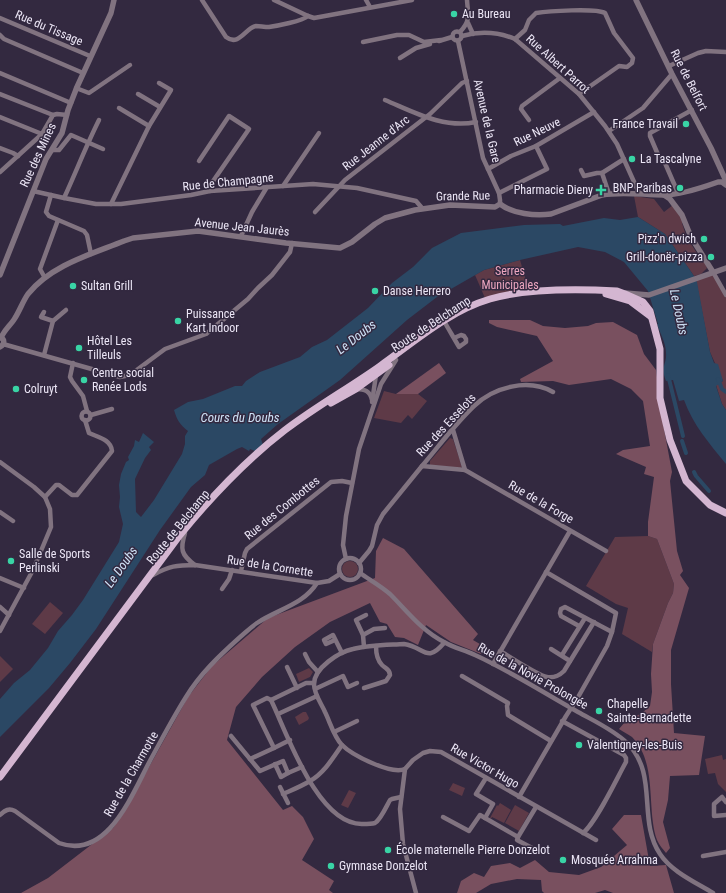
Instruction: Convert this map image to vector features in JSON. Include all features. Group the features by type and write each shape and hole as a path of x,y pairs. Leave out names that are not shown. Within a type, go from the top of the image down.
{"main road":[{"name":"Route de Belchamp","path":"0,777 135,594 201,510 271,441 305,415 396,360 460,311 478,303 508,295 564,290 606,291 625,294 643,302"},
{"name":"Route de Belchamp","path":"0,783 185,532 211,502 272,443 302,420 356,389 374,373 445,323 479,306 504,298 564,292 603,294"},
{"path":"603,294 630,301 651,317"},
{"path":"643,302 648,307 660,350 660,398 670,440 686,481 710,505 726,513"}],"street":[{"name":"Rue des Mines","path":"0,275 46,159 62,133 76,88 111,13 114,0"},
{"path":"202,0 229,40 243,36 250,28 256,26 271,27 302,20 308,16"},
{"path":"274,0 314,18 412,0"},
{"path":"366,0 373,7"},
{"path":"373,7 377,0"},
{"path":"452,37 454,40 460,40 461,34 468,23 469,16 467,0"},
{"name":"Rue de Belfort","path":"636,0 672,74 712,148 726,181"},
{"path":"515,39 525,30 529,20 536,13 560,11 598,11 605,13 614,33 633,58 632,63 627,67 619,66 579,94"},
{"name":"Rue du Tissage","path":"0,18 90,56"},
{"path":"468,23 473,34"},
{"path":"400,58 416,48 452,37 454,32 461,34"},
{"name":"Rue Albert Parrot","path":"461,34 493,33 502,34 515,39 579,94 608,129 624,159 639,193"},
{"path":"0,35 4,39 83,73"},
{"path":"363,42 397,35 410,35 424,42 441,40"},
{"name":"Avenue de la Gare","path":"458,41 483,158 498,192 500,204"},
{"path":"669,66 706,51 726,52"},
{"path":"76,88 88,94 130,65"},
{"path":"0,73 71,103"},
{"path":"608,129 614,128 643,108 672,74"},
{"path":"529,120 521,109 522,106 560,78"},
{"name":"Rue Jeanne d'Arc","path":"315,212 338,185 430,114 462,83 467,81"},
{"path":"111,204 149,126 171,90 159,83"},
{"path":"0,94 54,115 67,115"},
{"path":"138,94 160,108"},
{"path":"385,100 445,123 467,124 476,122"},
{"path":"120,108 149,126"},
{"path":"692,110 650,133 650,136 659,157 665,163 673,196 684,218 691,237 726,295"},
{"name":"Rue Neuve","path":"488,169 536,146 594,112"},
{"path":"0,172 42,134 54,115"},
{"path":"199,161 229,116 249,129 210,187 210,191"},
{"path":"0,117 42,134"},
{"path":"64,198 99,120"},
{"path":"283,186 319,133"},
{"path":"52,150 59,150 71,135 103,149"},
{"path":"498,192 547,169 536,146"},
{"path":"0,148 18,156"},
{"path":"581,170 584,176 602,173 624,159"},
{"path":"602,173 609,194"},
{"path":"722,173 718,182 722,182 726,185"},
{"name":"Grande Rue","path":"352,242 385,218 422,208 450,205 495,207 500,204 506,209 528,214 543,215 551,214 602,195 639,193 673,196 718,182"},
{"name":"Rue de Champagne","path":"33,191 96,204 111,204 191,195 210,191 313,184 338,185 416,201 422,208"},
{"path":"241,236 252,212 267,187"},
{"path":"51,195 46,212 49,216 84,231 87,235 91,254"},
{"path":"45,278 40,269 58,220"},
{"name":"Avenue Jean Jaurès","path":"1,341 3,333 12,323 28,293 45,278 65,265 129,239 170,233 198,231 334,248 345,247 352,242"},
{"path":"1,341 120,377 130,375 165,349 206,334 248,299 272,275 290,252 292,243"},
{"path":"625,294 649,295 726,268"},
{"name":"Route de Belchamp","path":"603,294 617,294 643,302"},
{"path":"643,302 649,295"},
{"path":"44,354 53,321 66,310"},
{"path":"44,312 41,317 53,321"},
{"path":"445,323 454,338"},
{"path":"346,559 343,545 352,482 359,448 371,409 381,384 396,360"},
{"path":"73,363 70,377 83,396 89,413 88,420 85,420"},
{"path":"374,373 381,384"},
{"path":"371,409 374,373"},
{"name":"Rue des Esselots","path":"422,466 475,406 487,397 510,387 534,384 543,386 553,392"},
{"path":"356,389 365,390 368,392 371,395 372,401"},
{"path":"45,497 56,485 59,485 72,495 78,495 112,451 112,447 101,437 89,433 82,414 83,412 89,413 112,409"},
{"path":"453,430 465,470"},
{"path":"0,462 45,497 50,509 51,526 36,564 10,615 0,631"},
{"path":"359,563 372,546 383,514 422,466"},
{"name":"Rue de la Forge","path":"422,466 465,470 606,551"},
{"name":"Rue des Combottes","path":"241,571 247,549 331,482 352,482"},
{"path":"0,512 13,522"},
{"path":"494,664 500,651 570,531"},
{"path":"185,532 182,548 183,553 188,560 195,565"},
{"path":"346,559 353,559 359,563 361,568 358,577 352,580 345,579 340,574 340,564 346,559"},
{"name":"Rue de la Cornette","path":"153,575 170,566 177,565 195,565 317,583 329,581 340,574"},
{"path":"222,589 229,579 232,570"},
{"path":"519,797 562,721 578,699 607,646 616,613 546,572"},
{"name":"Rue de la Novie Prolongée","path":"360,573 388,593 429,633 444,642 494,664 571,708 627,743 635,753 643,769 646,780 648,818 654,844 660,854 673,868 713,893"},
{"path":"0,578 24,588"},
{"name":"Rue de la Charmotte","path":"0,815 11,809 16,811 59,843 67,846 82,845 94,841 110,828 123,812 176,714 198,680 210,665 258,622 302,600 313,590 317,583"},
{"path":"0,607 10,615"},
{"path":"579,626 561,616 561,609 565,607 612,632"},
{"path":"364,648 363,635 356,620 366,615"},
{"path":"562,656 585,618"},
{"path":"500,651 543,676 548,678 560,675 594,622"},
{"path":"363,635 374,629 385,628"},
{"path":"335,640 342,654"},
{"path":"416,893 403,844 400,809 405,769 398,771 380,767 342,745 334,732 317,696 314,683 318,672 329,661 352,649 376,646 411,645 429,653 433,653 438,650 444,642"},
{"path":"364,688 386,681 390,675 389,670 382,666 376,656 376,646"},
{"path":"551,649 570,661"},
{"path":"305,654 309,662 318,672"},
{"path":"287,667 297,688"},
{"path":"315,689 343,676 348,687 357,683"},
{"path":"462,676 508,703 508,716 551,741"},
{"path":"274,748 253,705 267,698 271,700 306,683 314,683"},
{"path":"278,714 317,696"},
{"path":"271,700 309,782 321,799 338,815 349,822 356,824 375,822 392,798 401,797"},
{"path":"334,732 358,721"},
{"path":"562,721 624,755 626,758 626,762 598,813 588,829 583,833"},
{"path":"231,736 260,771 282,761 288,774"},
{"path":"250,759 290,740"},
{"path":"283,794 309,782 318,775 330,762 342,745"},
{"name":"Rue Victor Hugo","path":"405,769 413,760 423,753 436,751 596,840"},
{"path":"275,764 281,777 302,767"},
{"path":"485,818 493,804 476,794 486,778"},
{"path":"280,787 288,803"},
{"path":"726,802 722,797 714,804 714,816 726,815"},
{"path":"532,848 516,840 536,807"},
{"path":"443,817 469,831 480,815 518,837"},
{"path":"703,856 726,852"}],"green space":[{"path":"634,196 654,199 664,212 673,205 684,221 682,223 686,236 703,263 704,260 707,268 701,274 694,276 665,234 638,217"},
{"name":"Serres Municipales","path":"520,260 529,291 485,298 475,275 484,270"},
{"path":"713,274 726,296 726,410 722,404 716,385 723,381 710,352 696,280"},
{"path":"384,391 396,394 418,394 427,401 412,419 408,415 401,423 374,418"},
{"path":"450,438 453,439 462,467 430,465 430,461"},
{"path":"648,536 657,539 674,584 673,593 653,644 652,652 622,634 628,608 616,604 586,586 615,537"},
{"path":"350,561 356,563 358,569 356,575 350,577 344,575 342,569 344,563"},
{"path":"50,602 63,613 45,634 32,624"},
{"path":"0,656 13,669 0,682"},
{"path":"309,668 313,672 310,677 299,682 296,674"},
{"path":"303,712 306,712 309,718 299,725 295,717"},
{"path":"722,755 723,760 726,759 726,792 718,784 715,773 708,774 705,759"},
{"path":"453,783 465,788 462,796 449,790"},
{"path":"349,790 356,793 348,808 341,805"},
{"path":"500,803 511,810 504,823 492,817 491,819 490,818 497,805 498,806"},
{"path":"515,805 529,813 519,831 505,823"}],"shaded area":[{"path":"489,320 530,320 543,326 565,328 613,322 637,335 644,354 656,370 664,429 672,472 670,481 677,551 683,571 680,575 689,588 671,650 671,684 674,733 705,736 699,775 670,776 668,800 663,822 670,848 666,853 657,840 654,828 650,787 645,760 640,748 632,737 619,729 625,722 642,713 650,706 652,692 651,674 653,644 673,593 674,584 657,539 648,536 648,522 654,477 644,474 646,467 616,454 623,450 650,446 643,401 631,389 611,379 569,385 553,381 521,382 520,379 553,361 537,336 497,327 489,323"},
{"path":"439,363 446,373 418,394 396,394"},
{"path":"383,538 404,549 478,634 473,640 485,647 481,654 451,642 426,625 418,645 404,638 395,637 387,624 380,622 370,603 330,622 295,647 262,677 236,707 227,740 283,810 292,806 303,817 314,839 302,860 334,881 329,890 333,893 21,893 48,878 113,828 124,812 188,697 212,666 268,618 375,578 376,551"},
{"path":"624,815 641,815 650,866 666,865 674,893 613,893 605,890 595,893 544,893 542,891 541,880 517,879 491,884 476,893 457,893 461,881 474,873 484,877 491,866 510,863 520,868 535,860 549,872 579,875 601,867 627,845 612,829"}],"water":[{"name":"Cours du Doubs","path":"638,217 665,234 697,282 710,352 714,363 718,364 723,381 716,386 722,404 726,410 726,464 697,426 684,400 679,401 673,380 666,381 664,376 664,368 666,349 648,291 624,262 605,252 578,247 484,270 437,297 407,320 340,380 278,424 261,439 263,445 255,451 250,449 249,451 242,447 209,465 205,475 191,487 160,530 96,629 70,663 49,688 0,737 0,699 14,683 30,670 48,648 58,631 83,600 119,542 123,524 119,507 119,485 121,474 126,462 129,460 128,457 134,446 135,440 139,442 143,433 154,442 149,447 151,450 145,458 135,479 136,512 141,517 154,500 182,454 185,444 185,436 188,431 179,422 174,410 188,402 203,399 235,386 242,386 246,381 260,372 300,357 312,347 327,340 368,308 392,283 413,267 432,248 461,233 524,225 560,224 563,226 604,218 620,220"}],"waterway":[{"path":"668,375 683,436"},
{"path":"718,379 722,389 726,392"},
{"path":"682,441 686,453"},
{"path":"694,472 709,491"}],"place":[{"name":"Au Bureau","path":"454,14"},
{"name":"France Travail","path":"686,124"},
{"name":"La Tascalyne","path":"632,159"},
{"name":"BNP Paribas","path":"680,188"},
{"name":"Pharmacie Dieny","path":"601,190"},
{"name":"Pizz'n dwich","path":"704,239"},
{"name":"Grill-donër-pizza","path":"711,257"},
{"name":"Sultan Grill","path":"73,286"},
{"name":"Danse Herrero","path":"375,291"},
{"name":"Puissance Kart Indoor","path":"178,321"},
{"name":"Hôtel Les Tilleuls","path":"79,348"},
{"name":"Centre social Renée Lods","path":"84,380"},
{"name":"Colruyt","path":"16,389"},
{"name":"Salle de Sports Perlinski","path":"11,561"},
{"name":"Chapelle Sainte-Bernadette","path":"599,711"},
{"name":"Valentigney-les-Buis","path":"579,745"},
{"name":"École maternelle Pierre Donzelot","path":"388,850"},
{"name":"Mosquée Arrahma","path":"563,860"},
{"name":"Gymnase Donzelot","path":"331,866"}],"water label":[{"name":"Le Doubs","path":"679,312"},
{"name":"Le Doubs","path":"356,337"},
{"name":"Le Doubs","path":"121,567"}]}
